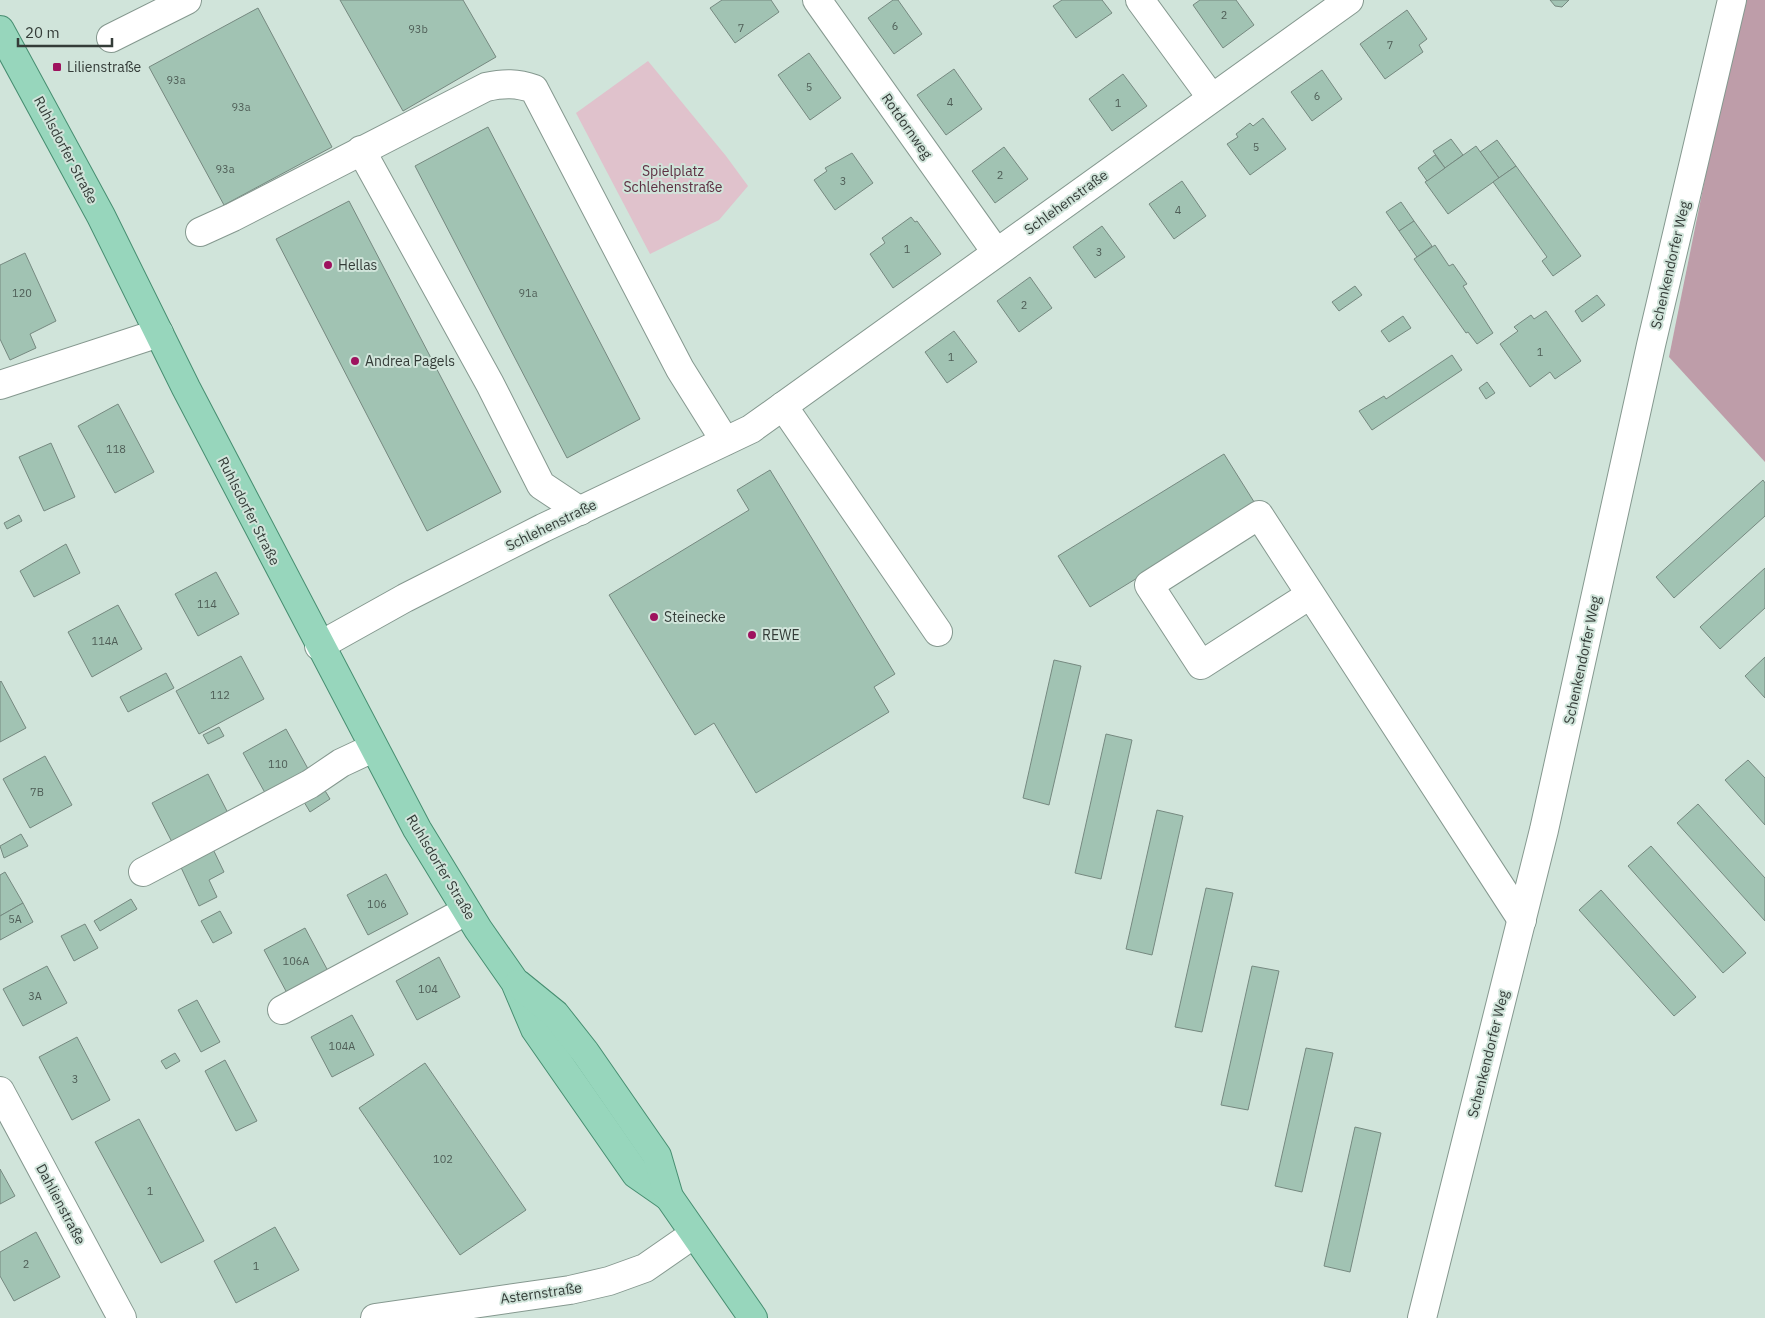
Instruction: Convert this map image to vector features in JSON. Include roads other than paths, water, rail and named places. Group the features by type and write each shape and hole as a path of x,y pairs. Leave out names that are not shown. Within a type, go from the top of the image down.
{"main road":[{"name":"Ruhlsdorfer Straße","path":"0,30 97,208 319,646 417,829 466,910 515,982 555,1014 585,1052 657,1156 669,1197 753,1318"}],"street":[{"path":"111,38 187,0"},
{"name":"Rotdornweg","path":"818,0 996,252"},
{"path":"1140,0 1211,97"},
{"name":"Schlehenstraße","path":"319,646 405,598 543,528 751,429 1211,97 1349,0"},
{"name":"Schenkendorfer Weg","path":"1422,1318 1544,830 1651,345 1732,0"},
{"path":"200,232 234,217 486,87 503,83 520,84 534,89 680,369 726,442"},
{"path":"361,150 490,384 541,486 580,511"},
{"path":"0,385 159,333"},
{"path":"784,406 938,632"},
{"path":"541,486 535,499 543,528"},
{"path":"1310,595 1201,665 1150,585 1259,515 1522,920"},
{"path":"142,872 310,784 341,763 373,748"},
{"path":"282,1010 466,910"},
{"name":"Dahlienstraße","path":"0,1091 122,1318"},
{"name":"Asternstraße","path":"375,1318 570,1290 609,1281 645,1268 694,1234"}],"place":[{"name":"Lilienstraße","path":"57,67"},
{"name":"Hellas","path":"328,265"},
{"name":"Andrea Pagels","path":"355,361"},
{"name":"Steinecke","path":"654,617"},
{"name":"REWE","path":"752,635"}],"park label":[{"name":"Spielplatz Schlehenstraße","path":"673,180"}]}
